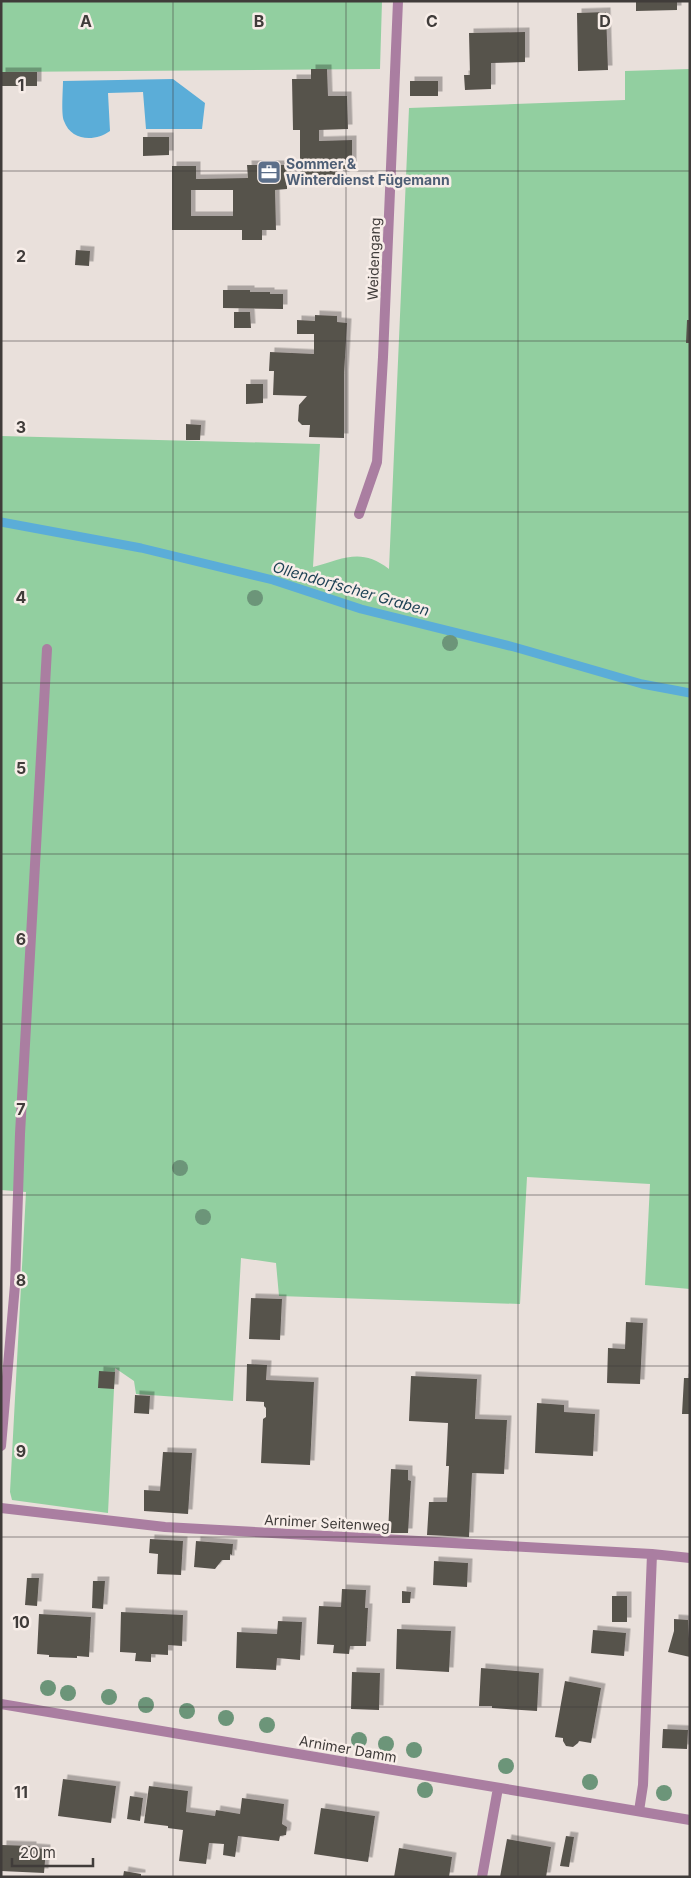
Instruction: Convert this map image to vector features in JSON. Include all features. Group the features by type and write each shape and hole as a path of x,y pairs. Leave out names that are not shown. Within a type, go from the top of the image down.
{"street":[{"name":"Weidengang","path":"359,514 377,462 384,347 398,1"},
{"path":"1,1446 15,1285 20,1134 47,649"},
{"name":"Arnimer Seitenweg","path":"1,1508 165,1527 652,1554 690,1558"},
{"path":"638,1811 643,1785 652,1554"},
{"name":"Arnimer Damm","path":"1,1704 690,1820"},
{"path":"482,1877 498,1788"}],"green space":[{"path":"1,1 382,1 380,69 1,72"},
{"path":"690,69 690,1289 645,1285 650,1184 527,1177 520,1304 279,1296 276,1263 241,1258 233,1401 136,1394 134,1381 115,1368 108,1513 12,1500 10,1492 26,1192 1,1190 1,436 320,444 313,567 343,558 361,557 370,558 389,569 409,108 625,100 625,71"}],"water":[{"path":"173,79 205,103 202,129 146,129 143,92 108,93 110,131 104,135 91,138 78,136 67,128 64,121 62,108 63,81"}],"building":[{"path":"636,1 677,1 677,10 636,11"},
{"path":"606,12 608,70 578,71 577,13"},
{"path":"525,32 525,62 491,63 491,89 465,90 464,75 470,75 469,33"},
{"path":"311,69 327,69 328,96 347,96 348,129 319,130 319,141 352,140 352,169 335,169 336,178 300,178 300,130 293,130 292,79 311,79"},
{"path":"1,72 37,72 37,86 1,86"},
{"path":"410,81 438,81 438,96 410,96"},
{"path":"143,137 169,137 169,155 143,156"},
{"path":"247,165 287,165 287,189 275,190 276,230 262,230 262,240 242,240 242,230 172,230 172,166 196,166 196,179 248,178","holes":["191,190 233,190 233,216 191,216"]},
{"path":"76,250 90,251 89,266 75,265"},
{"path":"223,290 250,290 250,292 283,294 283,309 223,308"},
{"path":"234,312 250,312 251,328 234,328"},
{"path":"315,315 337,316 337,322 347,323 344,374 344,438 309,437 310,425 302,425 298,421 299,405 307,396 273,395 274,371 269,371 270,352 314,354 314,334 297,334 297,320 315,321"},
{"path":"687,320 690,320 690,343 686,343"},
{"path":"246,384 263,384 263,403 246,404"},
{"path":"186,424 201,425 200,440 186,440"},
{"path":"251,1298 282,1299 280,1340 249,1339"},
{"path":"626,1322 643,1323 640,1384 607,1383 608,1348 625,1349"},
{"path":"247,1364 267,1365 266,1380 314,1382 310,1465 261,1463 263,1419 266,1417 266,1408 264,1402 246,1401"},
{"path":"99,1371 115,1372 114,1389 98,1388"},
{"path":"411,1376 477,1379 475,1419 507,1420 504,1474 472,1473 469,1537 427,1535 429,1502 447,1502 449,1466 446,1466 448,1423 409,1421"},
{"path":"684,1378 690,1378 690,1414 682,1414"},
{"path":"135,1395 150,1396 149,1414 134,1413"},
{"path":"537,1403 564,1405 564,1412 595,1414 593,1456 535,1453"},
{"path":"163,1452 192,1453 188,1514 144,1511 144,1490 160,1491"},
{"path":"391,1469 408,1470 408,1480 411,1481 408,1533 388,1533"},
{"path":"150,1539 183,1541 181,1575 157,1574 158,1554 149,1553"},
{"path":"196,1541 233,1544 230,1560 222,1560 215,1569 194,1567"},
{"path":"434,1561 468,1563 467,1587 433,1585"},
{"path":"27,1578 39,1578 37,1606 25,1605"},
{"path":"93,1581 105,1581 103,1609 92,1608"},
{"path":"342,1589 366,1590 365,1608 368,1608 366,1646 350,1646 349,1654 333,1653 334,1645 317,1644 319,1606 341,1607"},
{"path":"402,1591 411,1592 410,1603 402,1603"},
{"path":"612,1596 627,1596 627,1622 612,1622"},
{"path":"121,1612 183,1615 182,1646 168,1645 168,1655 151,1654 151,1662 135,1661 136,1653 120,1652"},
{"path":"39,1614 91,1617 89,1657 49,1657 49,1655 37,1654"},
{"path":"674,1619 688,1620 690,1657 668,1652 674,1631"},
{"path":"278,1621 302,1622 300,1660 277,1658 276,1670 236,1668 237,1632 277,1634"},
{"path":"397,1629 451,1631 449,1672 396,1669"},
{"path":"593,1630 626,1633 624,1656 591,1653"},
{"path":"481,1668 539,1673 537,1711 479,1706"},
{"path":"352,1672 380,1673 379,1710 351,1709"},
{"path":"565,1681 601,1688 591,1743 579,1741 573,1747 566,1746 563,1738 555,1737"},
{"path":"663,1729 688,1730 687,1749 662,1748"},
{"path":"63,1779 116,1786 111,1823 58,1816"},
{"path":"149,1786 188,1791 186,1812 215,1816 216,1810 240,1814 242,1798 284,1804 282,1824 287,1827 286,1835 280,1836 279,1841 238,1836 235,1857 223,1855 224,1844 209,1843 206,1864 179,1861 183,1830 144,1823"},
{"path":"130,1796 143,1798 140,1821 127,1819"},
{"path":"321,1808 375,1816 368,1862 314,1854"},
{"path":"566,1836 574,1837 569,1867 560,1866"},
{"path":"507,1839 551,1847 546,1877 500,1877"},
{"path":"2,1845 32,1846 32,1848 46,1849 44,1873 1,1871"},
{"path":"399,1848 452,1857 449,1877 394,1877"},
{"path":"124,1871 141,1874 141,1877 123,1877"}],"waterway":[{"name":"Ollendorfscher Graben","path":"1,522 141,548 273,580 361,609 514,647 642,684 690,693"}],"place":[{"name":"Sommer & Winterdienst Fügemann","path":"269,172"}]}
